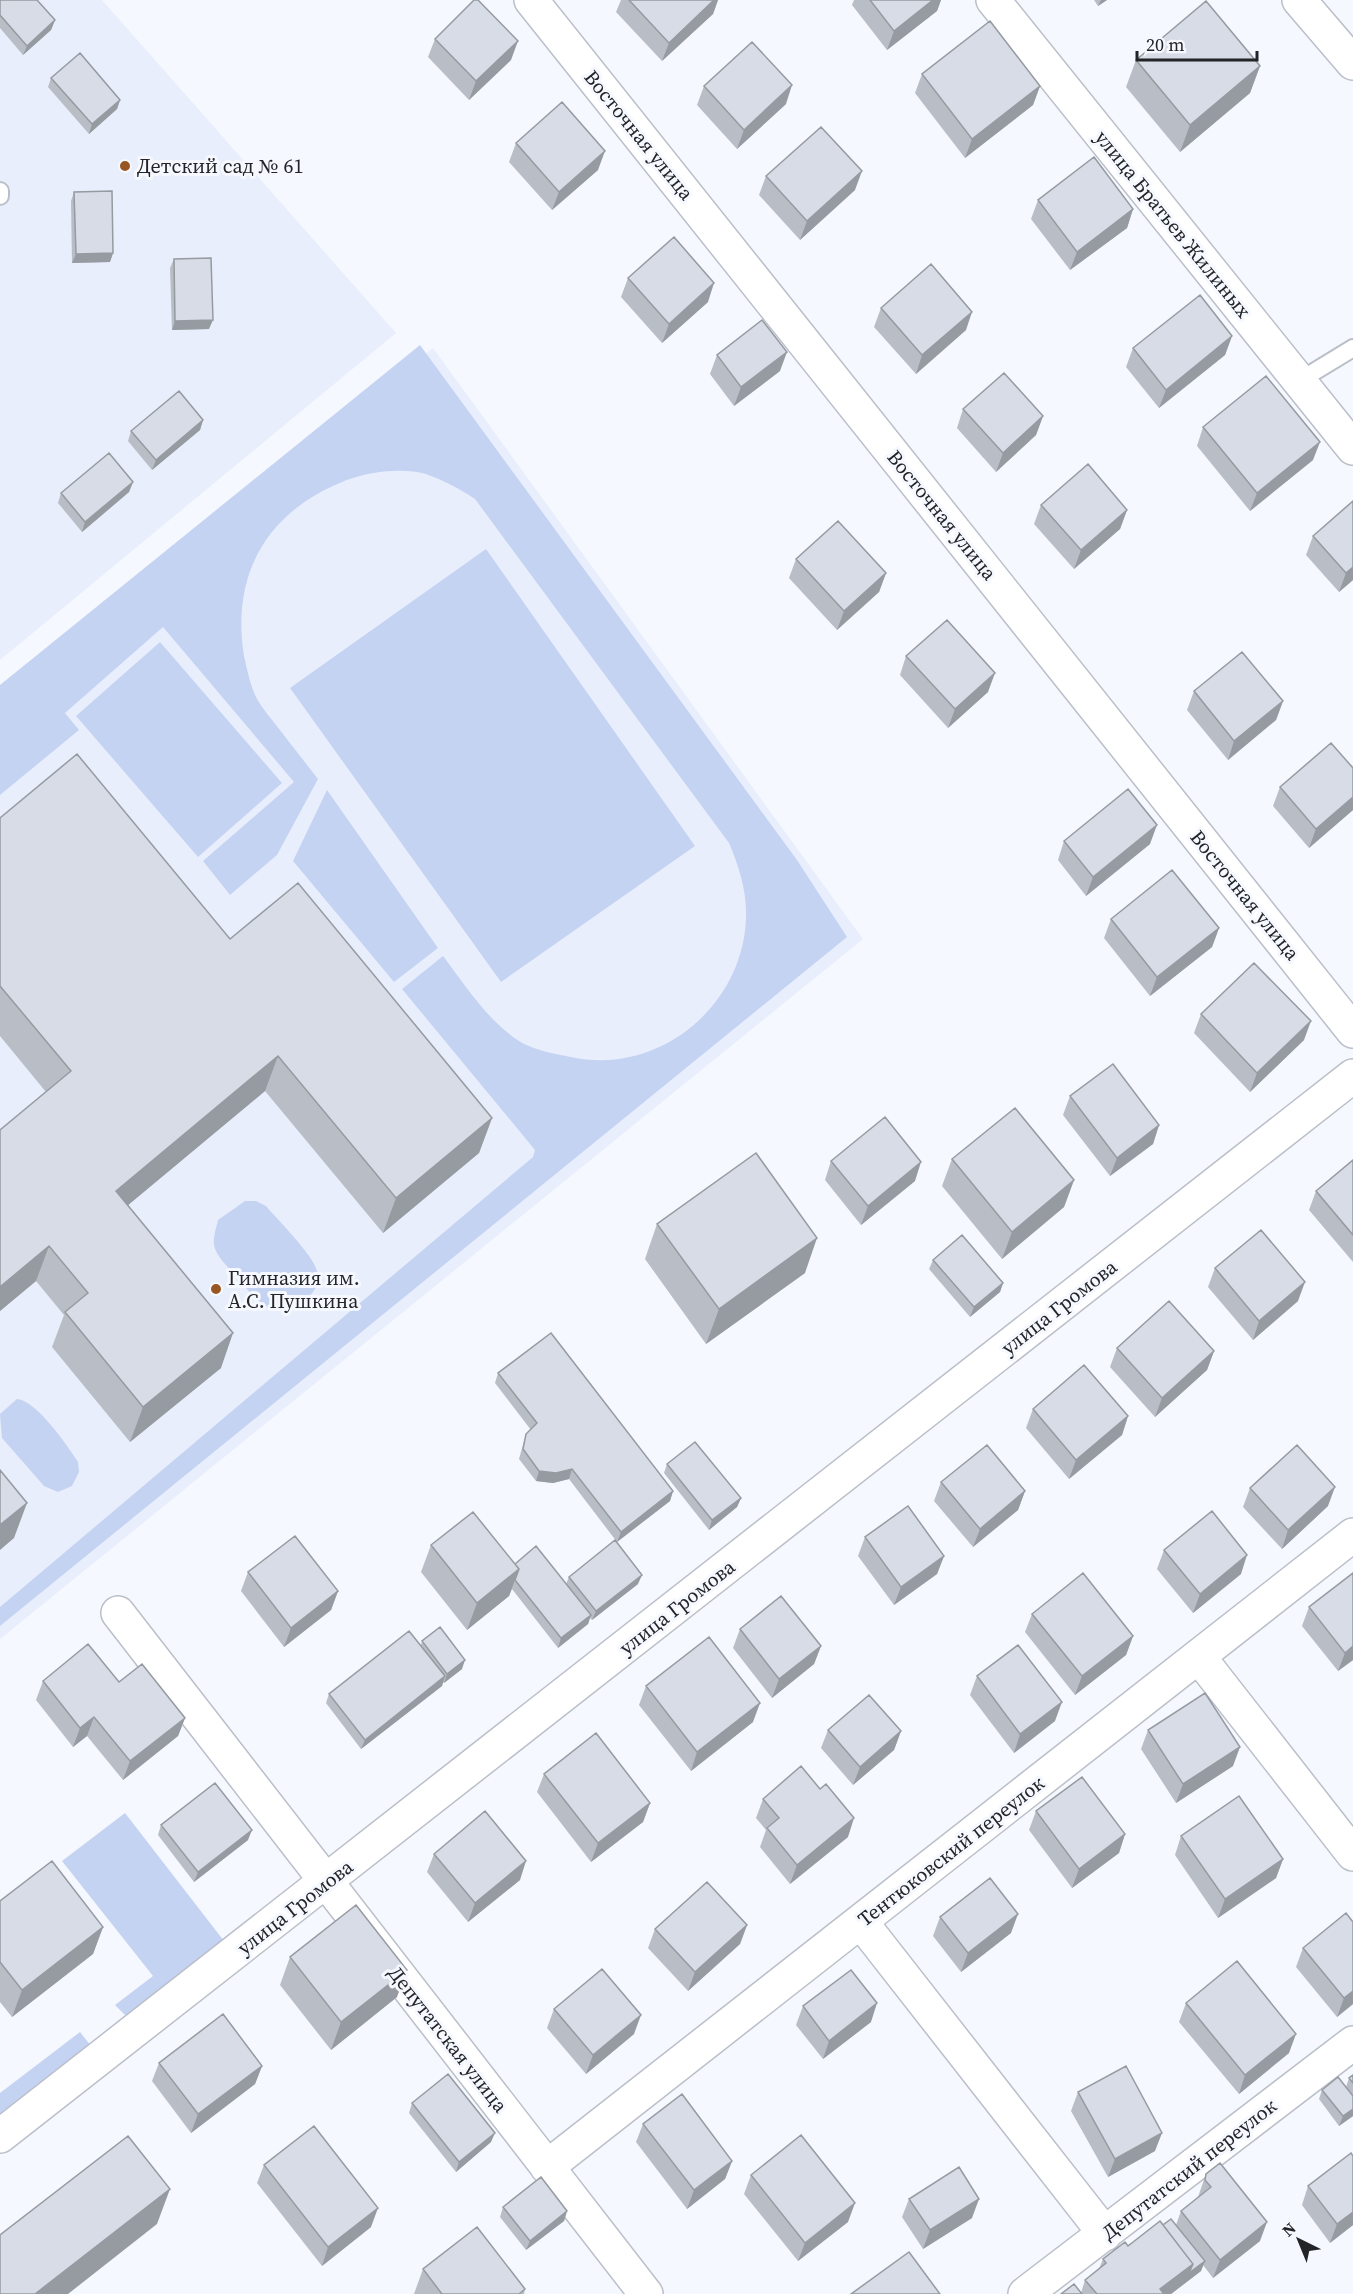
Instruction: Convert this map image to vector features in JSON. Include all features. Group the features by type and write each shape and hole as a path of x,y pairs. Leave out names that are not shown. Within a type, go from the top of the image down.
{"street":[{"name":"Восточная улица","path":"531,0 1353,1031"},
{"name":"улица Братьев Жилиных","path":"993,0 1353,448"},
{"path":"1299,0 1353,63"},
{"name":"улица Громова","path":"0,2136 1353,1076"},
{"name":"Тентюковский переулок","path":"547,2167 1353,1535"},
{"name":"Депутатская улица","path":"118,1613 646,2294"},
{"path":"1199,1657 1353,1854"},
{"path":"861,1922 1105,2234"},
{"name":"Депутатский переулок","path":"1025,2294 1353,2043"}],"lane":[{"path":"1299,381 1353,348"}],"shaded area":[{"name":"Детский сад № 61","path":"0,0 102,0 396,333 0,660"},
{"path":"420,345 797,860 847,937 0,1626 0,1607 533,1157 535,1150 402,989 443,956 487,1013 519,1041 551,1053 603,1060 635,1056 664,1045 690,1028 712,1006 730,980 741,950 746,918 744,889 729,843 475,499 426,474 406,471 383,472 342,482 315,495 293,511 274,529 260,550 249,574 243,599 241,627 249,678 257,699 318,779 277,855 230,895 203,861 294,782 163,627 65,713 79,730 0,795 0,685"},
{"name":"Гимназия им. А.С. Пушкина","path":"433,348 863,939 0,1639 0,694"},
{"path":"486,549 695,846 501,982 290,688"},
{"path":"160,642 282,783 198,857 76,716"},
{"path":"327,790 438,948 394,982 293,861"},
{"path":"245,1201 256,1201 266,1206 314,1264 318,1275 316,1287 295,1307 275,1310 267,1307 251,1294 216,1251 214,1240 218,1220"},
{"path":"17,1399 33,1407 42,1415 78,1462 79,1472 72,1486 58,1492 44,1486 2,1438 0,1414"},
{"path":"125,1813 224,1941 127,2017 115,2005 153,1976 62,1861"},
{"path":"80,2032 91,2046 0,2116 0,2093"}],"building":[{"path":"0,0 37,0 55,20 27,46 0,15"},
{"path":"474,0 478,0 518,41 476,81 435,39"},
{"path":"629,0 714,0 669,43"},
{"path":"870,0 933,0 894,31"},
{"path":"1206,1 1260,66 1190,125 1136,60"},
{"path":"990,21 1040,86 972,139 922,74"},
{"path":"752,42 792,85 744,130 704,86"},
{"path":"80,53 120,100 92,124 51,78"},
{"path":"562,102 605,151 559,192 516,143"},
{"path":"821,127 862,171 807,221 766,176"},
{"path":"1094,157 1133,209 1077,252 1038,200"},
{"path":"112,191 113,253 76,254 74,192"},
{"path":"674,237 714,283 669,324 628,278"},
{"path":"211,258 213,320 175,321 174,259"},
{"path":"931,264 972,312 922,355 881,308"},
{"path":"1200,295 1232,336 1166,390 1133,348"},
{"path":"762,320 787,352 741,387 717,355"},
{"path":"1004,373 1043,416 1003,453 963,409"},
{"path":"1266,376 1320,442 1257,493 1203,427"},
{"path":"179,391 203,420 156,460 131,431"},
{"path":"109,453 133,482 85,522 61,493"},
{"path":"1088,464 1127,510 1081,550 1041,505"},
{"path":"1353,501 1353,567 1346,573 1313,536"},
{"path":"838,521 886,573 844,611 796,559"},
{"path":"947,620 995,673 955,709 906,656"},
{"path":"1242,652 1283,701 1234,741 1194,691"},
{"path":"1331,743 1353,768 1353,797 1316,829 1280,787"},
{"path":"77,754 230,939 298,883 492,1118 396,1198 278,1056 116,1191 233,1333 143,1407 65,1312 88,1293 49,1246 0,1287 0,1130 71,1071 0,986 0,818"},
{"path":"1128,789 1157,825 1093,877 1064,841"},
{"path":"1172,870 1219,928 1157,977 1111,919"},
{"path":"1254,963 1311,1021 1257,1073 1201,1014"},
{"path":"1113,1064 1159,1125 1117,1158 1070,1096"},
{"path":"1015,1108 1074,1180 1012,1232 952,1159"},
{"path":"885,1117 921,1162 868,1206 831,1161"},
{"path":"756,1153 817,1238 719,1309 657,1224"},
{"path":"1353,1160 1353,1235 1316,1191"},
{"path":"1261,1230 1305,1282 1259,1321 1215,1268"},
{"path":"962,1235 1003,1283 974,1307 933,1260"},
{"path":"1169,1301 1214,1351 1162,1398 1117,1348"},
{"path":"551,1333 673,1491 621,1532 572,1469 556,1473 539,1471 523,1449 526,1434 537,1423 498,1373"},
{"path":"1084,1365 1128,1416 1076,1460 1033,1409"},
{"path":"695,1442 741,1498 712,1520 667,1464"},
{"path":"987,1445 1025,1491 980,1529 941,1482"},
{"path":"1297,1445 1335,1487 1288,1530 1250,1488"},
{"path":"0,1470 27,1503 0,1525"},
{"path":"908,1506 944,1556 901,1587 865,1537"},
{"path":"1212,1511 1247,1555 1200,1594 1164,1550"},
{"path":"473,1512 519,1569 477,1603 431,1545"},
{"path":"295,1536 338,1591 291,1628 248,1572"},
{"path":"615,1540 642,1575 596,1611 569,1577"},
{"path":"536,1546 591,1615 561,1638 515,1580 519,1569 515,1564"},
{"path":"1083,1573 1133,1636 1082,1676 1032,1614"},
{"path":"1353,1573 1353,1646 1345,1653 1309,1607"},
{"path":"781,1596 821,1646 779,1679 740,1629"},
{"path":"440,1627 465,1660 447,1674 422,1641"},
{"path":"409,1631 445,1676 365,1740 329,1694"},
{"path":"709,1637 760,1703 697,1752 646,1686"},
{"path":"88,1644 119,1682 142,1664 185,1718 130,1761 94,1717 80,1728 43,1681"},
{"path":"1018,1645 1062,1702 1020,1734 977,1676"},
{"path":"1205,1693 1240,1747 1183,1784 1148,1730"},
{"path":"869,1695 901,1731 860,1767 828,1730"},
{"path":"596,1733 650,1803 598,1843 544,1774"},
{"path":"801,1766 820,1789 826,1784 854,1818 797,1865 767,1828 779,1818 763,1799"},
{"path":"1082,1777 1125,1834 1079,1869 1036,1811"},
{"path":"215,1783 252,1830 198,1872 161,1825"},
{"path":"1239,1796 1283,1859 1225,1899 1181,1836"},
{"path":"485,1811 526,1861 475,1903 434,1854"},
{"path":"52,1861 103,1927 22,1990 0,1962 0,1901"},
{"path":"990,1878 1018,1914 968,1953 940,1917"},
{"path":"707,1882 747,1925 695,1972 655,1929"},
{"path":"356,1905 407,1970 341,2022 290,1957"},
{"path":"1346,1913 1353,1922 1353,1991 1344,1998 1303,1948"},
{"path":"1237,1961 1296,2034 1245,2075 1186,2003"},
{"path":"602,1969 641,2015 593,2055 554,2009"},
{"path":"851,1970 877,2003 829,2041 803,2006"},
{"path":"223,2014 262,2066 198,2114 159,2063"},
{"path":"1126,2066 1162,2133 1115,2159 1078,2092"},
{"path":"448,2074 495,2133 459,2162 412,2103"},
{"path":"1338,2077 1353,2096 1353,2109 1343,2116 1322,2090"},
{"path":"682,2094 732,2161 694,2190 643,2124"},
{"path":"314,2126 378,2208 328,2247 264,2165"},
{"path":"801,2135 855,2203 805,2243 751,2175"},
{"path":"128,2136 170,2189 35,2294 0,2294 0,2235"},
{"path":"1351,2153 1353,2156 1353,2212 1337,2224 1308,2186"},
{"path":"1220,2163 1267,2222 1220,2260 1181,2211 1211,2187 1205,2180 1206,2174"},
{"path":"959,2167 979,2199 930,2230 909,2199"},
{"path":"541,2177 567,2211 530,2241 503,2207"},
{"path":"1171,2219 1205,2261 1189,2273 1193,2264 1163,2225"},
{"path":"1160,2221 1193,2264 1160,2289 1164,2294 1097,2294 1085,2280 1106,2263 1103,2259 1125,2242 1128,2246"},
{"path":"477,2227 525,2289 519,2294 442,2294 423,2269"},
{"path":"909,2252 940,2294 851,2294"},
{"path":"1074,2284 1082,2294 1061,2294"}],"place":[{"name":"Детский сад № 61","path":"125,166"},
{"name":"Гимназия им. А.С. Пушкина","path":"216,1289"}]}
